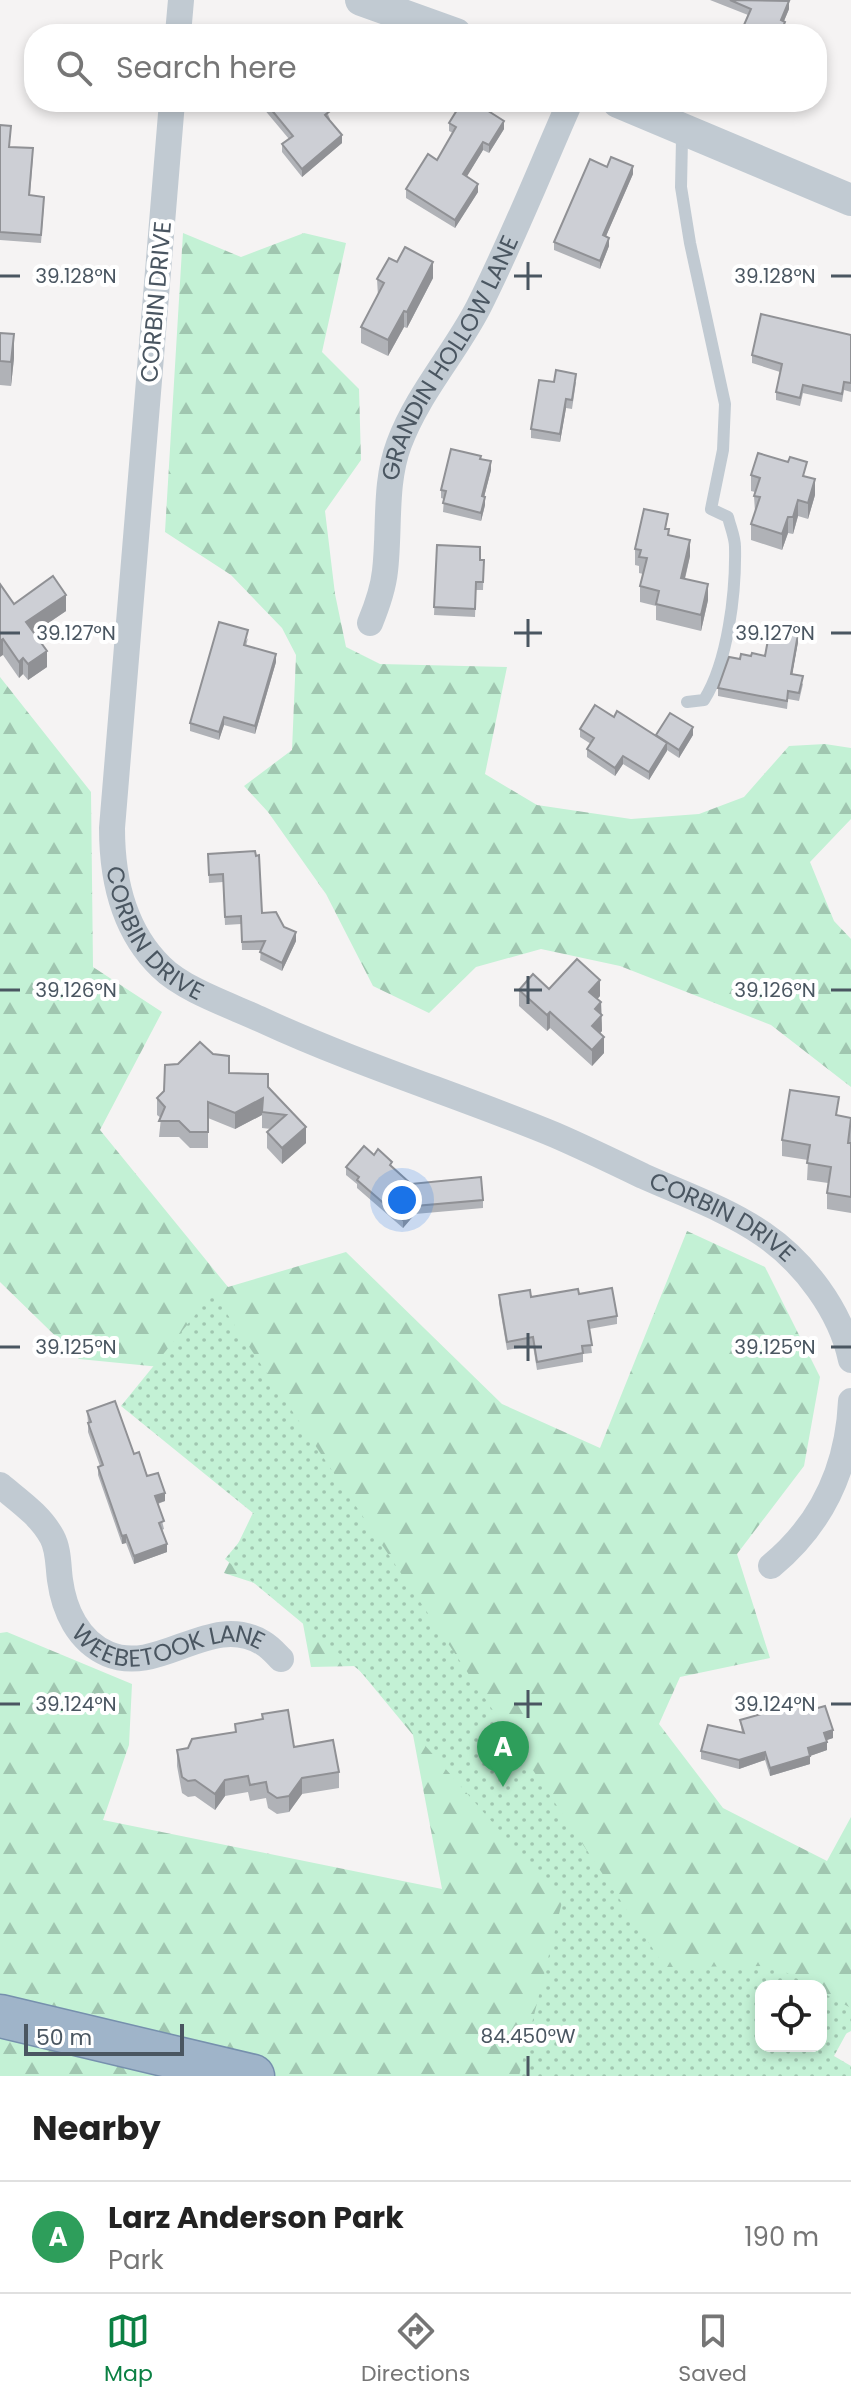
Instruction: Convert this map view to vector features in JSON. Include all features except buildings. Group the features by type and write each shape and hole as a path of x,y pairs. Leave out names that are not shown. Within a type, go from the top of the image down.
{"highway":[{"path":"0,2016 253,2076"}],"street":[{"path":"179,24 181,0"},
{"path":"361,0 428,24"},
{"name":"CORBIN DRIVE","path":"171,112 112,828 112,858 128,917 143,944 162,968 190,986 299,1037 555,1136 739,1219 788,1254 815,1285 836,1319 851,1360"},
{"name":"GRANDIN HOLLOW LANE","path":"370,623 380,598 385,572 391,478 397,449 409,420 477,309 566,112"},
{"path":"641,112 851,200"},
{"path":"771,1566 791,1549 821,1511 843,1456 851,1401"},
{"name":"WEEBETOOK LANE","path":"0,1485 35,1514 54,1541 67,1610 80,1632 98,1648 122,1658 136,1658 225,1633 264,1643 281,1659"}],"lane":[{"path":"686,131 682,139 681,187 725,404 723,450 711,509 728,517 735,545 729,631 711,688 704,700 687,702"}],"green space":[{"path":"183,233 241,257 304,233 346,243 322,352 359,389 361,460 325,511 335,594 346,647 380,664 507,667 485,774 537,805 631,819 699,814 744,797 789,746 825,744 851,748 851,819 810,862 834,921 851,939 851,1087 771,1025 620,966 541,949 476,967 429,1013 373,986 326,894 268,812 244,786 292,750 296,655 282,628 231,575 165,532"},
{"path":"0,677 91,792 93,967 162,1012 100,1130 228,1287 346,1252 502,1404 600,1448 687,1231 765,1267 820,1377 804,1466 737,1554 770,1658 680,1677 659,1724 723,1808 827,1861 851,1817 851,2031 827,2043 827,1980 755,1980 755,2052 827,2052 827,2048 834,2076 0,2076 0,1633 7,1632 132,1684 129,1745 103,1820 442,1889 413,1735 356,1666 311,1667 298,1597 224,1573 287,1442 201,1371 79,1359 0,1282"},
{"path":"213,1293 665,1967 774,1966 800,1980 755,1980 755,2052 827,2052 827,1995 851,2008 851,2025 834,2056 851,2066 851,2076 519,2076 562,1902 360,1671 225,1559 259,1518 121,1406"}],"place":[{"name":"Larz Anderson Park","path":"503,1787"}]}
